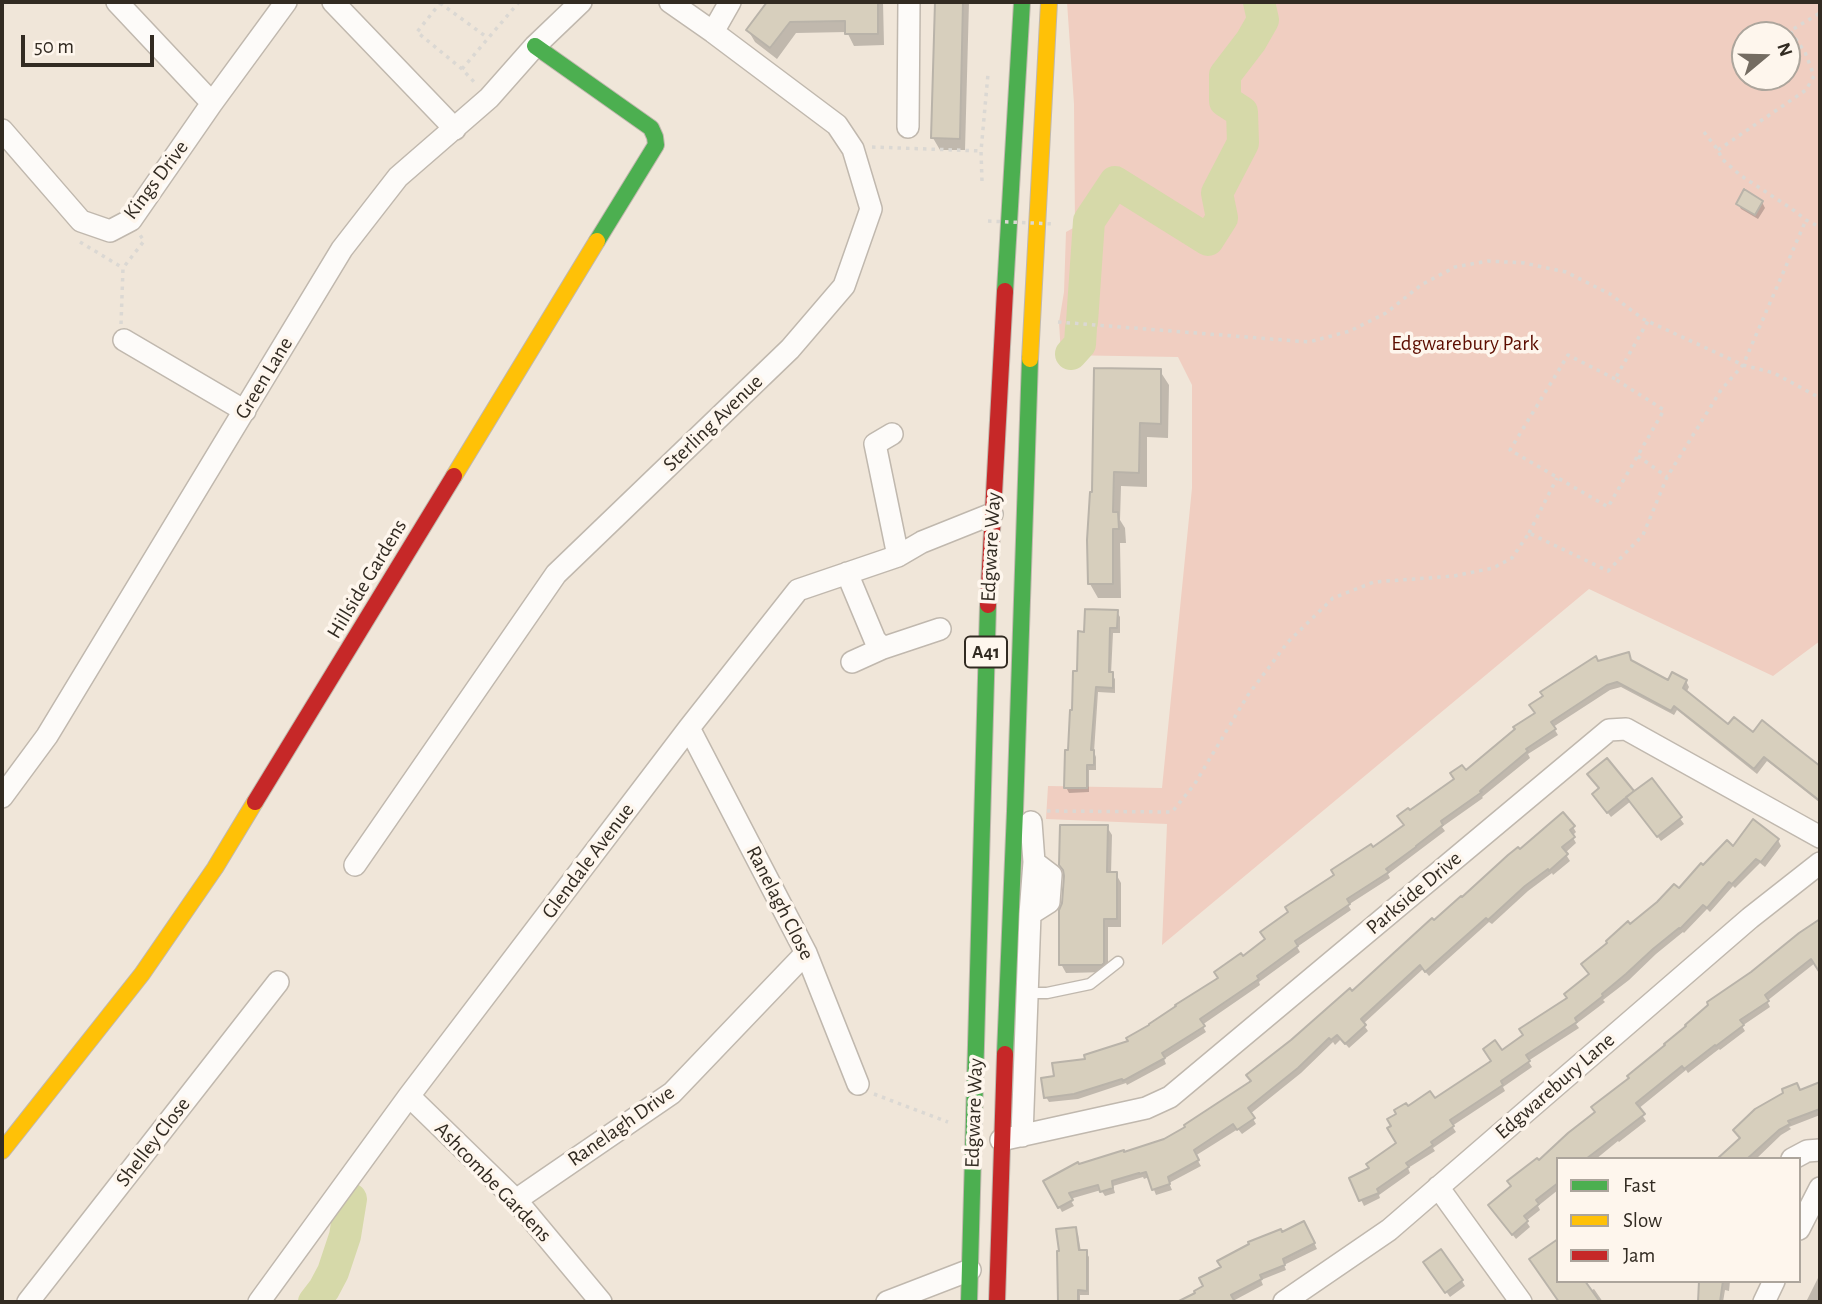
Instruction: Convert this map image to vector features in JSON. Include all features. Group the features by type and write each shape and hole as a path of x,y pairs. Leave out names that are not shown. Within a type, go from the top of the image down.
{"main road":[{"name":"Edgware Way","path":"969,1302 986,652 1022,2"},
{"name":"Edgware Way","path":"997,1302 1012,1138 1015,797 1029,372 1049,2"},
{"name":"Hillside Gardens","path":"2,1151 142,974 215,868 656,145 651,128 535,46"}],"street":[{"path":"117,2 212,103"},
{"name":"Kings Drive","path":"2,130 81,221 110,232 131,220 286,2"},
{"path":"333,2 455,129"},
{"name":"Green Lane","path":"2,797 47,736 342,249 398,177 489,98 535,46 581,2"},
{"name":"Sterling Avenue","path":"355,865 556,574 790,349 844,286 871,209 853,149 836,125 670,2"},
{"path":"713,32 730,2"},
{"path":"908,127 898,91 909,2"},
{"path":"124,340 245,411"},
{"path":"1029,372 1044,388 1039,666 1031,811"},
{"path":"892,434 875,444 898,556"},
{"name":"Glendale Avenue","path":"259,1302 409,1096 798,590 898,556 922,542 992,514"},
{"path":"847,573 875,640 883,648"},
{"path":"852,662 883,648 940,629"},
{"name":"Ranelagh Close","path":"690,728 806,953 858,1084"},
{"name":"Parkside Drive","path":"1012,1138 1146,1108 1170,1097 1609,730 1626,729 1820,837"},
{"name":"Edgware Way","path":"1012,1138 1028,993 1030,914 1049,902 1051,875 1034,862 1031,811"},
{"name":"Edgwarebury Lane","path":"1284,1302 1389,1230 1739,927 1820,863"},
{"name":"Ranelagh Drive","path":"516,1200 672,1093 806,953"},
{"name":"Shelley Close","path":"28,1302 278,982"},
{"name":"Ashcombe Gardens","path":"409,1096 516,1200 601,1302"},
{"path":"1794,1157 1807,1151 1820,1150"},
{"path":"1438,1187 1521,1302"},
{"path":"1801,1225 1820,1188"},
{"path":"887,1302 970,1270"},
{"path":"1764,1302 1773,1283"}],"lane":[{"path":"1028,993 1047,993 1090,984 1118,962"}],"path":[{"path":"488,38 441,2 418,32 462,69 489,98"},
{"path":"462,69 519,2"},
{"path":"1717,150 1806,90 1814,76 1805,52 1790,31 1820,13"},
{"path":"1704,132 1723,159 1740,174 1820,227"},
{"path":"853,149 877,146 981,151"},
{"path":"124,340 120,327 124,268 144,241 131,220"},
{"path":"1529,533 1608,571 1643,536 1667,477 1721,390 1743,365 1806,220"},
{"path":"988,221 1054,224"},
{"path":"1053,322 1309,342 1350,331 1386,313 1421,285 1455,267 1488,261 1524,263 1566,272 1610,294 1648,321 1743,365 1774,373 1820,398"},
{"path":"1615,379 1648,321"},
{"path":"1568,355 1615,379 1664,410 1608,507 1510,450 1568,355"},
{"path":"1638,456 1667,477"},
{"path":"1031,811 1171,812 1194,785 1248,695 1288,642 1333,598 1374,582 1454,576 1493,568 1513,558 1557,478"},
{"path":"858,1084 879,1097 957,1125"}],"green space":[{"name":"Edgwarebury Park","path":"1067,2 1820,2 1820,641 1773,676 1589,589 1162,945 1167,824 1046,819 1048,786 1162,788 1192,488 1192,385 1178,357 1061,355 1059,322 1064,292 1066,232 1075,227 1074,104"}],"building":[{"path":"767,2 878,2 878,34 845,34 845,21 790,22 770,48 746,30"},
{"path":"935,2 963,2 960,139 931,138"},
{"path":"1744,189 1763,201 1755,215 1736,204"},
{"path":"1094,368 1161,369 1161,424 1140,423 1139,473 1114,472 1113,512 1118,512 1119,529 1113,529 1113,584 1088,584 1087,540 1092,492"},
{"path":"1085,609 1118,610 1117,628 1110,628 1109,672 1113,672 1113,688 1096,687 1091,750 1094,750 1094,765 1087,765 1087,788 1064,788 1073,671 1077,671 1078,631 1084,632"},
{"path":"1629,652 1631,660 1668,680 1672,672 1687,680 1683,688 1728,724 1734,717 1753,732 1762,720 1820,766 1820,801 1764,757 1754,769 1674,706 1671,711 1617,682 1607,685 1551,722 1556,729 1526,749 1528,751 1480,791 1482,792 1441,821 1443,825 1386,869 1389,872 1347,899 1350,904 1295,941 1298,946 1257,976 1259,979 1200,1019 1205,1026 1162,1053 1165,1058 1123,1081 1122,1079 1074,1094 1044,1098 1041,1078 1054,1076 1052,1063 1085,1059 1084,1055 1128,1041 1126,1038 1218,978 1214,972 1241,953 1243,956 1265,939 1260,932 1288,912 1285,907 1334,875 1331,870 1371,844 1373,847 1404,825 1397,816 1454,779 1450,773 1462,765 1466,770 1515,729 1513,727 1535,713 1529,705 1543,696 1540,692 1596,656 1598,661"},
{"path":"1607,758 1634,791 1607,813 1592,794 1599,788 1587,774"},
{"path":"1652,778 1682,817 1657,837 1626,797"},
{"path":"1563,812 1575,826 1570,830 1575,837 1562,847 1568,854 1549,871 1548,869 1525,886 1488,920 1486,918 1425,972 1420,965 1361,1019 1366,1025 1345,1044 1337,1035 1331,1040 1329,1038 1298,1068 1248,1108 1255,1118 1237,1130 1233,1124 1194,1150 1199,1160 1168,1177 1170,1184 1152,1190 1146,1172 1139,1173 1112,1181 1113,1188 1100,1192 1098,1185 1069,1193 1073,1200 1058,1208 1043,1181 1078,1162 1079,1164 1124,1152 1164,1139 1251,1081 1246,1075 1350,988 1352,991 1432,918 1434,920 1508,855 1518,847 1520,849"},
{"path":"1753,819 1779,839 1761,862 1756,859 1732,884 1729,882 1707,908 1703,905 1680,929 1653,949 1575,1018 1577,1022 1526,1055 1530,1061 1501,1081 1503,1085 1450,1120 1454,1126 1431,1142 1433,1145 1406,1163 1409,1167 1377,1189 1379,1193 1359,1201 1349,1178 1369,1168 1366,1164 1396,1143 1387,1128 1391,1126 1387,1119 1396,1114 1394,1110 1406,1103 1408,1106 1430,1091 1435,1098 1491,1061 1483,1049 1495,1040 1502,1050 1523,1035 1519,1029 1567,998 1564,994 1589,974 1581,964 1628,921 1630,924 1657,902 1674,884 1679,888 1701,863 1703,865 1727,840 1733,846"},
{"path":"1060,825 1108,825 1107,872 1117,872 1117,919 1104,919 1102,965 1059,965 1059,910 1064,876 1059,865"},
{"path":"1820,919 1820,973 1811,959 1765,995 1769,1001 1740,1020 1744,1025 1684,1069 1682,1066 1636,1103 1645,1114 1589,1157 1556,1157 1556,1185 1536,1200 1539,1204 1524,1216 1528,1221 1512,1235 1488,1205 1511,1186 1507,1181 1537,1158 1539,1160 1595,1112 1591,1107 1629,1078 1627,1076 1708,1005 1707,1002 1751,972"},
{"path":"1820,1082 1820,1109 1788,1121 1790,1124 1779,1130 1749,1157 1719,1157 1740,1138 1733,1130 1755,1109 1783,1093 1782,1089 1797,1083 1800,1090"},
{"path":"1304,1221 1315,1243 1283,1259 1285,1265 1260,1275 1262,1279 1231,1295 1235,1302 1177,1302 1203,1286 1199,1278 1221,1267 1217,1261 1249,1244 1248,1242 1281,1229 1282,1232"},
{"path":"1076,1227 1079,1250 1087,1250 1087,1291 1078,1290 1078,1302 1058,1302 1059,1251 1056,1229"},
{"path":"1556,1240 1556,1283 1586,1283 1600,1302 1559,1302 1529,1259"},
{"path":"1441,1249 1463,1280 1445,1293 1423,1262"},
{"path":"1699,1283 1723,1283 1720,1302 1698,1302"}],"waterway":[{"path":"1082,322 1089,221 1115,182 1208,240 1222,218 1217,193 1243,143 1242,112 1225,101 1225,75 1263,20 1259,2"},
{"path":"1071,354 1080,344 1081,328"},
{"path":"314,1302 333,1272 345,1236 351,1199"}],"traffic: fast":[{"path":"1005,291 1022,2"},
{"path":"535,46 651,128 655,137 656,145 597,241"},
{"path":"1005,1054 1030,359"},
{"path":"969,1302 988,605"}],"traffic: slow":[{"path":"1030,359 1049,2"},
{"path":"454,476 597,241"},
{"path":"2,1151 142,974 215,868 255,802"}],"traffic: jam":[{"path":"988,605 1005,291"},
{"path":"255,802 454,476"},
{"path":"997,1302 1005,1054"}]}
